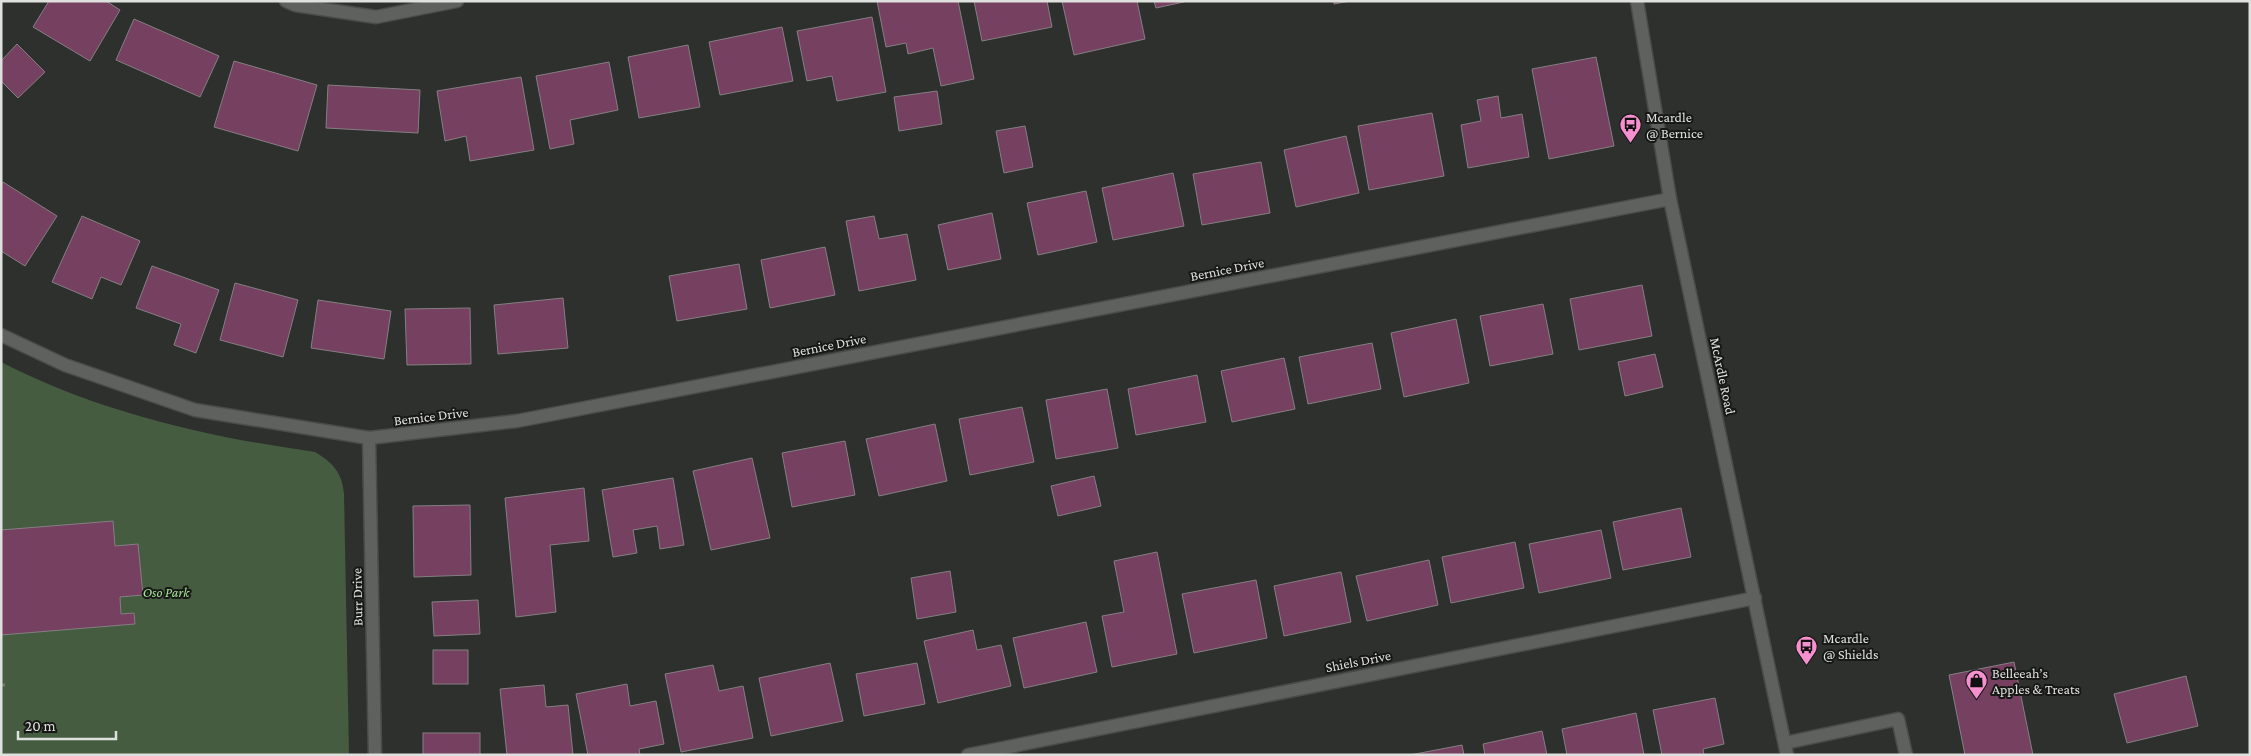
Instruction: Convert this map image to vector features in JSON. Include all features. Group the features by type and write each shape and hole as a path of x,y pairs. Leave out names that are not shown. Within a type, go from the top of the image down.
{"street":[{"path":"286,1 295,5 376,17 457,1"},
{"name":"McArdle Road","path":"1637,1 1670,199 1786,749"},
{"name":"Bernice Drive","path":"1,335 65,365 196,410 369,438 517,420 1670,199"},
{"name":"Burr Drive","path":"369,438 374,755"},
{"name":"Shiels Drive","path":"968,755 1754,598"},
{"path":"1786,749 1898,719 1906,755"}],"path":[{"path":"1,685 6,685"}],"green space":[{"name":"Oso Park","path":"1,362 38,380 115,408 154,420 234,439 315,452 332,464 339,474 344,494 349,755 1,755"}],"building":[{"path":"49,1 106,1 120,10 90,61 33,27"},
{"path":"877,1 958,1 974,79 941,86 933,48 908,54 906,43 886,47"},
{"path":"974,1 1047,1 1052,27 982,41"},
{"path":"1062,1 1137,1 1145,39 1074,55"},
{"path":"1154,1 1188,1 1156,8"},
{"path":"1334,1 1350,1 1334,4"},
{"path":"872,17 886,92 837,101 832,76 807,81 797,31"},
{"path":"134,19 219,56 200,97 116,60"},
{"path":"782,27 793,81 720,95 709,42"},
{"path":"17,44 45,72 18,98 1,81 1,61"},
{"path":"688,45 700,107 639,118 628,57"},
{"path":"1596,57 1614,146 1549,159 1532,69"},
{"path":"234,61 317,85 298,151 214,127"},
{"path":"609,62 618,110 570,120 574,144 550,149 536,76"},
{"path":"521,77 534,150 470,161 466,136 445,141 437,91"},
{"path":"328,85 420,90 418,133 326,128"},
{"path":"937,91 942,124 899,131 894,97"},
{"path":"1498,96 1501,118 1522,114 1529,157 1468,168 1461,125 1481,121 1477,100"},
{"path":"1432,113 1444,176 1369,190 1358,126"},
{"path":"1025,126 1033,167 1004,173 996,131"},
{"path":"1346,136 1359,193 1296,207 1284,150"},
{"path":"1261,162 1270,213 1202,225 1193,174"},
{"path":"1173,173 1184,226 1113,240 1102,188"},
{"path":"3,182 57,216 25,266 1,251 1,185"},
{"path":"1086,191 1097,242 1038,255 1027,203"},
{"path":"992,213 1001,259 948,270 938,225"},
{"path":"82,216 140,241 121,285 101,277 92,299 52,282"},
{"path":"874,216 879,239 907,234 916,280 859,291 846,221"},
{"path":"825,247 835,295 770,308 761,260"},
{"path":"739,264 747,309 677,321 669,276"},
{"path":"152,266 219,290 196,353 174,345 181,324 136,308"},
{"path":"235,283 298,300 283,357 220,340"},
{"path":"1642,285 1652,336 1579,350 1570,299"},
{"path":"563,298 568,348 498,354 494,305"},
{"path":"318,300 391,311 384,359 311,348"},
{"path":"1543,304 1553,354 1490,366 1480,316"},
{"path":"470,308 471,364 407,365 405,309"},
{"path":"1456,319 1469,383 1404,397 1391,333"},
{"path":"1372,343 1381,389 1308,404 1299,357"},
{"path":"1655,354 1663,387 1625,396 1618,362"},
{"path":"1284,358 1295,409 1232,422 1221,371"},
{"path":"1197,375 1206,422 1136,435 1128,389"},
{"path":"1107,389 1118,448 1056,459 1046,400"},
{"path":"1022,407 1034,462 970,475 959,419"},
{"path":"935,424 947,481 879,496 866,439"},
{"path":"845,441 855,495 792,507 782,453"},
{"path":"752,458 770,538 711,550 693,471"},
{"path":"1094,476 1101,506 1058,516 1051,486"},
{"path":"673,478 684,545 660,549 657,526 633,530 637,553 613,557 602,490"},
{"path":"584,488 589,541 550,545 556,612 516,617 505,498"},
{"path":"470,505 471,575 414,577 413,506"},
{"path":"1681,508 1691,557 1623,570 1613,522"},
{"path":"113,521 115,546 138,544 143,595 120,597 121,614 134,613 135,624 1,635 1,530"},
{"path":"1601,530 1611,578 1539,593 1529,544"},
{"path":"1515,542 1524,588 1451,603 1442,557"},
{"path":"1157,552 1177,654 1112,667 1102,616 1124,612 1114,561"},
{"path":"1429,560 1438,605 1367,621 1356,576"},
{"path":"950,571 956,612 917,619 911,578"},
{"path":"1341,572 1351,622 1284,636 1274,586"},
{"path":"1256,580 1267,638 1194,653 1182,594"},
{"path":"478,600 480,634 434,636 432,602"},
{"path":"1086,622 1097,672 1024,688 1013,638"},
{"path":"973,630 977,650 1001,645 1011,686 938,703 924,641"},
{"path":"433,650 468,650 468,684 433,684"},
{"path":"2014,662 2033,755 1965,755 1949,675"},
{"path":"830,663 843,721 771,736 759,678"},
{"path":"917,663 925,704 864,716 856,674"},
{"path":"713,665 719,691 743,686 753,738 681,752 665,674"},
{"path":"2186,676 2198,726 2127,743 2114,694"},
{"path":"627,684 630,706 656,701 664,744 639,749 640,755 588,755 576,694"},
{"path":"544,685 546,707 568,705 573,755 507,755 500,689"},
{"path":"1715,698 1724,744 1703,749 1704,755 1662,755 1653,710"},
{"path":"1636,713 1644,755 1567,755 1562,729"},
{"path":"1542,731 1547,755 1485,755 1483,744"},
{"path":"423,733 480,733 480,755 423,755"},
{"path":"1462,745 1464,755 1410,755"}],"place":[{"name":"Mcardle @ Bernice","path":"1630,144"},
{"name":"Mcardle @ Shields","path":"1807,665"},
{"name":"Belleeah’s Apples & Treats","path":"1976,700"}]}
